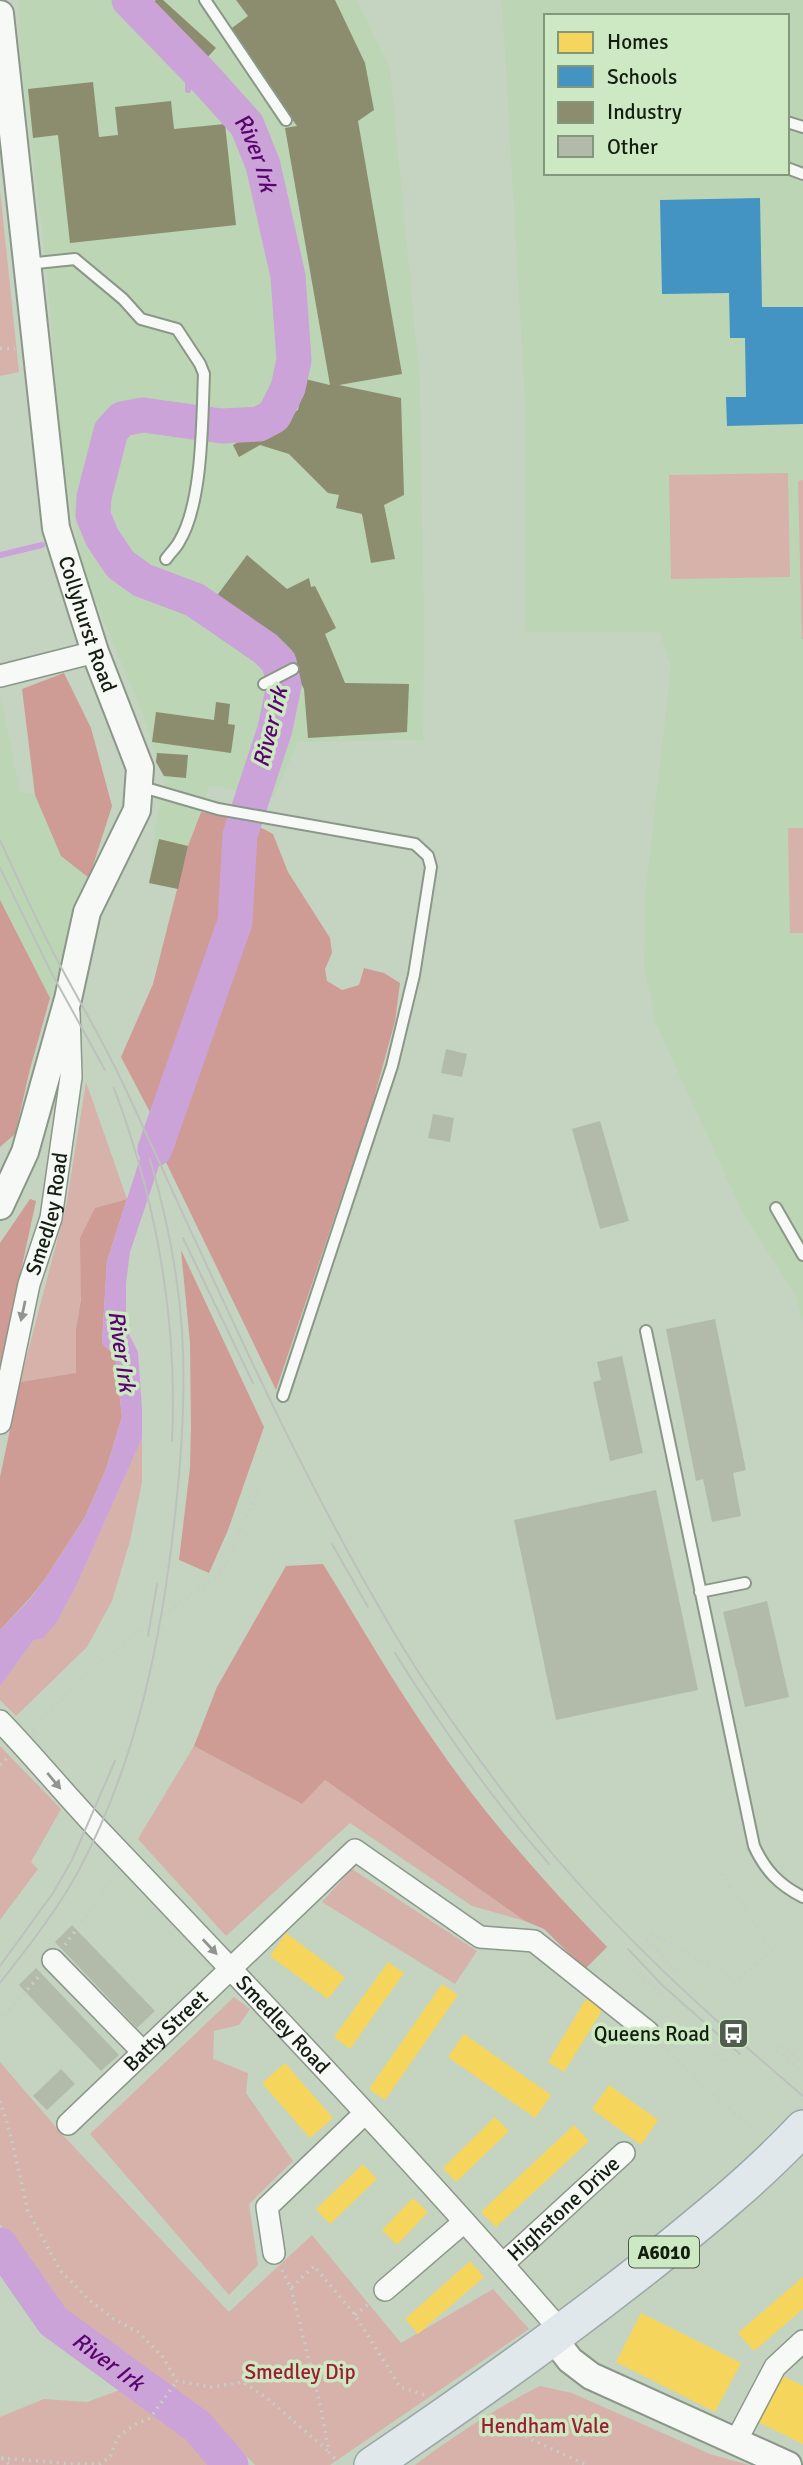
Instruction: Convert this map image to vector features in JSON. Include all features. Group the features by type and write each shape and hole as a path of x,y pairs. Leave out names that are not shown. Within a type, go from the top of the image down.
{"highway":[{"name":"A6010","path":"372,2465 557,2335 727,2201 775,2158 803,2128"}],"street":[{"name":"Collyhurst Road","path":"0,14 57,528 95,652 140,768 137,810 87,912 68,999 25,1152 0,1206"},
{"path":"0,676 95,652"},
{"name":"Smedley Road","path":"0,1423 29,1284 51,1218 71,1077 68,999"},
{"name":"Smedley Road","path":"10,1732 69,1799 503,2264 557,2335 570,2360 591,2376 734,2443 788,2465"},
{"name":"Batty Street","path":"68,2124 355,1850 480,1937 534,1941 648,2032"},
{"path":"53,1960 143,2052"},
{"path":"274,2253 267,2207 364,2114"},
{"name":"Highstone Drive","path":"503,2264 624,2153"},
{"path":"385,2291 464,2222"},
{"path":"734,2443 775,2367 803,2341"}],"lane":[{"path":"205,0 286,120"},
{"path":"27,264 75,259 123,299 141,319 177,329 200,364 204,374 200,460 189,518 180,541 166,559"},
{"path":"264,684 293,669"},
{"path":"139,786 218,809 415,844 428,856 431,867 414,975 392,1066 283,1396"},
{"path":"776,1208 803,1255"},
{"path":"646,1331 749,1826 761,1860 769,1873 803,1897"},
{"path":"700,1592 745,1583"}],"path":[{"path":"10,1732 222,1572 265,1476"},
{"path":"661,1993 626,1961 653,1934 709,1967 720,1968 734,1983 772,1950 725,1883 720,1864 725,1844 739,1830 749,1826"},
{"path":"88,1914 127,1860"},
{"path":"647,1940 680,1973"},
{"path":"668,2052 689,2031 722,2062 727,2057"},
{"path":"648,2032 775,2158"},
{"path":"800,2072 775,2049 781,2043 803,2063"},
{"path":"0,2101 28,2211 60,2270 88,2299 114,2319 138,2332 162,2356 177,2381 212,2387 243,2382 268,2399 341,2465"},
{"path":"274,2253 291,2288 329,2452"},
{"path":"291,2288 314,2266 355,2315 400,2387 458,2406 587,2465"},
{"path":"1,2457 99,2464 110,2457 118,2437 134,2425 150,2418 177,2381"},
{"path":"1,2457 10,2465"}],"shaded area":[{"path":"19,0 357,0 390,69 420,385 423,740 298,742 273,797 209,785 188,846 178,889 149,883 156,824 165,784 142,712 84,573 61,451 46,262 20,53"},
{"path":"502,0 803,0 803,1321 796,1296 743,1213 656,1024 644,966 646,889 671,668 660,632 526,632 526,417"},
{"path":"64,673 91,728 112,806 89,878 61,856 35,795 22,689"},
{"path":"0,695 20,792 112,806 30,1069 0,1015"},
{"path":"201,812 235,818 225,919 182,1052 165,1096 153,1118 121,1057 153,984 188,846"},
{"path":"252,823 273,834 288,872 330,938 332,953 325,969 327,981 342,990 359,985 364,968 384,973 400,983 395,1021 371,1109 276,1390 163,1156 223,989 242,925"},
{"path":"0,900 50,998 15,1134 0,1147"},
{"path":"30,1199 36,1201 0,1368 0,1243"},
{"path":"127,1199 107,1261 102,1343 115,1356 122,1417 106,1469 85,1517 45,1579 0,1630 0,1477 20,1382 76,1373 76,1329 81,1299 80,1238 95,1208"},
{"path":"181,1250 264,1427 228,1530 209,1573 179,1560 190,1468 191,1426 190,1343"},
{"path":"323,1564 406,1700 475,1798 561,1899 607,1947 585,1969 544,1929 525,1921 325,1780 302,1804 194,1746 217,1687 286,1566"}],"green space":[{"path":"0,190 19,372 0,376"},
{"path":"788,473 790,577 671,579 669,475"},
{"path":"803,480 803,639 802,639 798,481"},
{"path":"788,828 803,828 803,933 790,933"},
{"path":"86,1082 127,1199 95,1208 76,1329 77,1373 20,1382 66,1207"},
{"path":"142,1438 142,1482 130,1541 112,1601 87,1647 16,1716 0,1700 0,1686 34,1640 57,1622 77,1584"},
{"path":"0,1746 61,1809 31,1862 38,1869 0,1920"},
{"path":"194,1746 302,1804 325,1780 525,1921 472,1906 350,1823 226,1936 138,1839"},
{"path":"352,1869 477,1951 455,1984 322,1902"},
{"path":"234,1997 250,2009 239,2025 214,2031 213,2059 248,2073 246,2093 293,2161 249,2204 258,2265 229,2295 90,2134"},
{"name":"Smedley Dip","path":"0,2062 61,2133 229,2312 312,2235 401,2343 493,2289 529,2329 330,2465 255,2465 218,2427 60,2312 0,2224"},
{"name":"Hendham Vale","path":"540,2386 572,2393 710,2454 749,2465 415,2465 476,2423"},
{"path":"128,2387 163,2409 218,2465 0,2465 0,2417 44,2399 87,2402"}],"water":[{"path":"165,1096 176,1115 130,1252 126,1283 126,1328 138,1352 142,1438 77,1584 57,1622 43,1638 34,1640 0,1686 0,1630 30,1599 85,1517 106,1469 122,1417 115,1356 102,1343 107,1261 153,1118"},
{"path":"221,2436 247,2465 209,2465 198,2453"}],"building: Homes":[{"path":"286,1933 345,1977 328,1999 270,1956"},
{"path":"388,1962 404,1973 350,2049 334,2037"},
{"path":"442,1984 458,1995 385,2100 369,2089"},
{"path":"586,1999 603,2009 564,2072 548,2062"},
{"path":"464,2034 551,2095 535,2118 448,2057"},
{"path":"285,2063 333,2118 310,2138 262,2083"},
{"path":"609,2085 658,2120 641,2145 592,2109"},
{"path":"495,2117 509,2131 456,2182 443,2168"},
{"path":"574,2125 589,2141 496,2227 481,2212"},
{"path":"363,2164 377,2179 330,2224 316,2209"},
{"path":"413,2198 428,2212 397,2245 382,2230"},
{"path":"470,2261 484,2277 418,2334 405,2319"},
{"path":"803,2277 803,2309 754,2351 738,2333"},
{"path":"641,2313 741,2363 715,2412 616,2362"},
{"path":"781,2375 803,2386 803,2444 758,2422"}],"building: Schools":[{"path":"760,198 762,307 803,307 803,424 727,426 726,397 746,397 745,338 730,338 729,293 662,294 660,200"}],"building: Industry":[{"path":"156,0 163,0 216,48 204,61 144,6"},
{"path":"236,0 335,0 365,63 374,110 358,121 402,374 339,385 401,398 404,495 384,505 395,559 371,563 362,514 336,508 339,495 328,493 289,454 260,445 239,457 233,445 298,410 305,379 330,385 285,128 297,126 228,31 248,16"},
{"path":"93,82 99,137 118,135 115,107 171,101 174,129 225,124 236,225 70,243 58,135 33,138 28,89"},
{"path":"247,555 287,589 309,578 311,587 315,586 336,628 325,634 345,683 409,684 407,732 308,738 304,689 279,643 213,601"},
{"path":"216,702 230,704 228,724 235,725 231,753 152,742 156,712 214,720"},
{"path":"157,753 188,755 186,778 164,776 156,762"},
{"path":"159,839 188,846 178,889 149,883"}],"building: Other":[{"path":"446,1049 467,1054 462,1077 441,1073"},
{"path":"433,1114 454,1118 450,1142 428,1138"},
{"path":"600,1121 629,1221 600,1229 572,1129"},
{"path":"715,1319 746,1470 733,1473 741,1516 712,1522 703,1479 696,1481 666,1329"},
{"path":"622,1356 643,1453 610,1461 593,1382 601,1380 597,1362"},
{"path":"656,1490 698,1690 556,1720 514,1520"},
{"path":"767,1601 789,1697 745,1707 723,1612"},
{"path":"72,1925 155,2011 137,2028 55,1942"},
{"path":"36,1968 119,2055 101,2071 19,1985"},
{"path":"61,2069 75,2084 47,2110 33,2096"}],"waterway":[{"name":"River Irk","path":"129,0 247,125 263,165 288,276 294,360 288,388 274,416 259,424 222,426 143,415 122,419 111,431 94,497 93,515 102,537 120,564 142,580 195,600 266,649 279,662 284,685 275,729 240,835 235,922 155,1149"},
{"path":"188,90 189,60"},
{"path":"0,555 42,545"},
{"name":"River Irk","path":"0,2245 53,2321 197,2426 231,2465"}],"tram line":[{"path":"0,840 48,942 118,1073 291,1442 363,1579 416,1668 508,1798 588,1894 693,1999 803,2096"},
{"path":"0,868 51,972 105,1070"},
{"path":"114,1088 142,1175 161,1262 172,1351 172,1441"},
{"path":"0,1983 61,1900 99,1828 117,1786 131,1742 144,1697 163,1607 180,1469 183,1353 174,1265 150,1159"},
{"path":"183,1238 253,1383"},
{"path":"332,1544 368,1607"},
{"path":"148,1636 157,1584"},
{"path":"395,1653 468,1761 507,1814 549,1864"},
{"path":"0,1966 53,1893 72,1860 115,1761"},
{"path":"628,1949 662,1985 740,2054"}],"place":[{"name":"Queens Road","path":"733,2034"}]}
